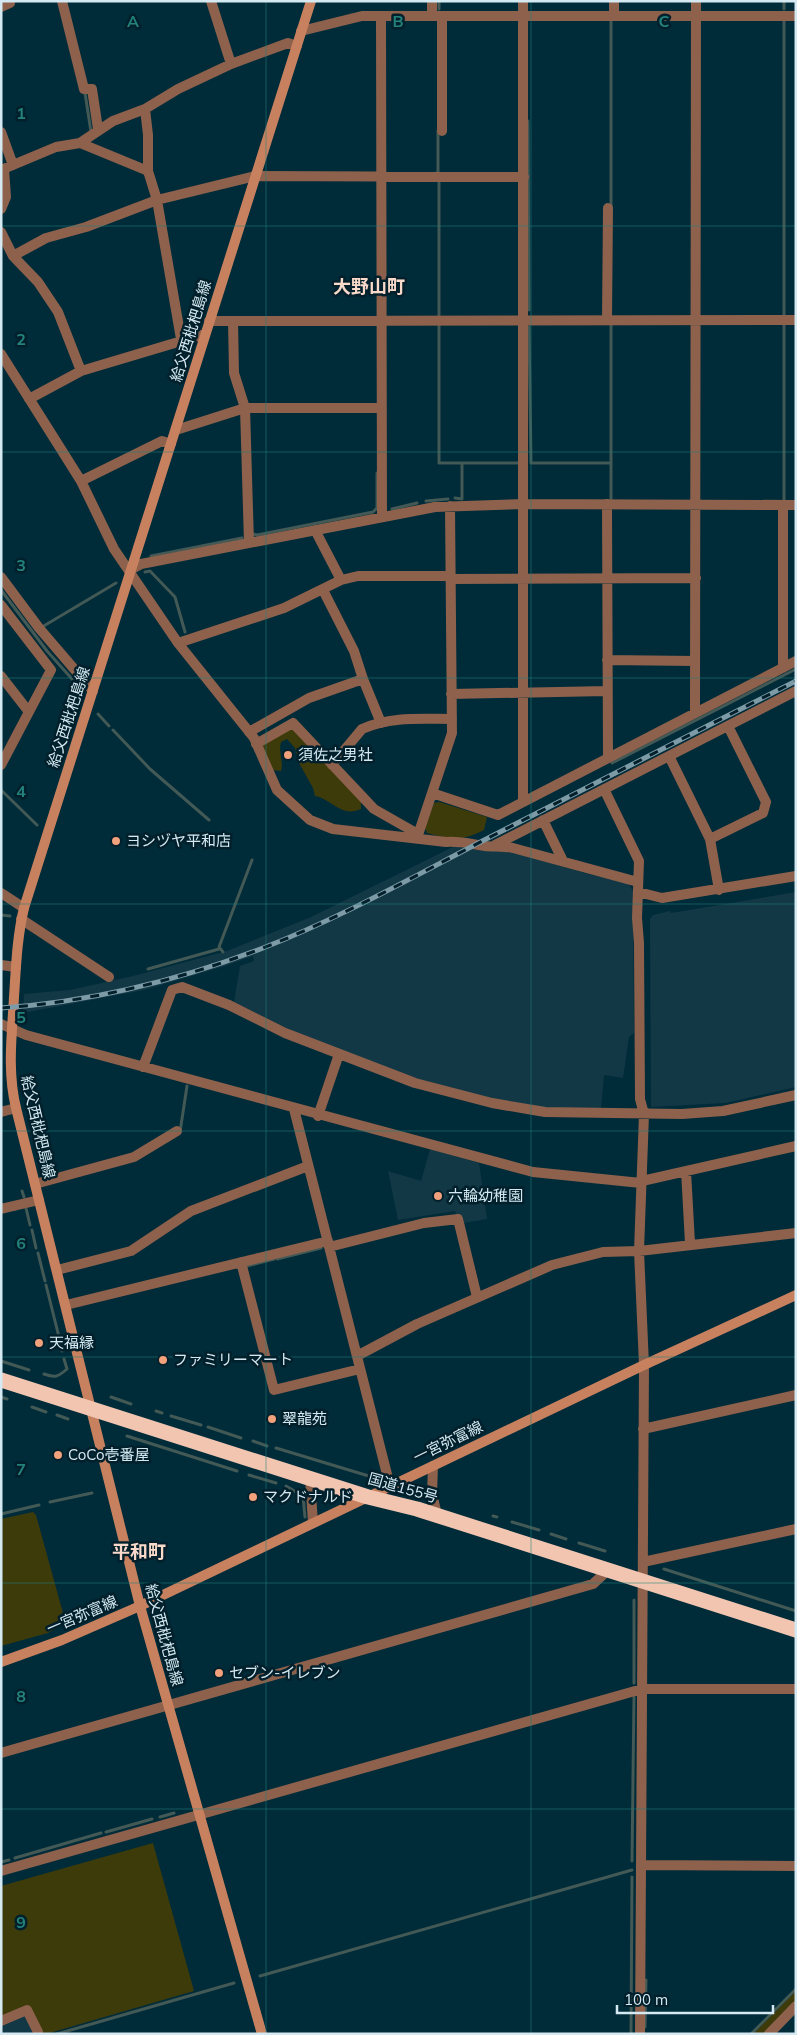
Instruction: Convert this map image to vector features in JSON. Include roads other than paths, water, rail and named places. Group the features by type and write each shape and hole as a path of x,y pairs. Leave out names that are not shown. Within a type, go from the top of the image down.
{"highway":[{"name":"国道155号","path":"1,1380 368,1497 437,1516 796,1630"}],"main road":[{"name":"給父西枇杷島線","path":"262,2034 140,1606 10,1083 16,967 22,913 311,1"},
{"name":"一宮弥富線","path":"1,1662 62,1640 140,1606 644,1365 796,1295"}],"street":[{"path":"62,1 84,89 92,89 98,129"},
{"path":"211,1 231,64"},
{"path":"432,1 437,16 442,132"},
{"path":"523,1 523,801"},
{"path":"614,1 614,16"},
{"path":"695,712 696,1"},
{"path":"301,31 362,16 796,16"},
{"path":"381,16 382,517"},
{"path":"6,168 56,147 80,143 98,129 113,121 145,109 178,89 231,64 288,43 297,46"},
{"path":"145,109 148,135 148,171 157,200 181,339"},
{"path":"1,132 6,168 6,197 1,209"},
{"path":"80,143 148,171"},
{"path":"13,256 46,238 86,227 157,200 255,176 524,177"},
{"path":"607,320 608,208"},
{"path":"1,232 13,256 38,282 58,312 81,371"},
{"path":"209,321 796,320"},
{"path":"233,321 234,373 245,408 248,543"},
{"path":"29,399 81,371 181,339 205,334"},
{"path":"1,354 81,481 114,549 178,643 249,732 277,790 310,820 333,829 418,836 446,842 461,841 487,847 495,845 796,691"},
{"path":"176,430 245,408 381,408"},
{"path":"81,481 162,441 171,444"},
{"path":"130,570 141,564 382,517 450,506 524,504 796,505"},
{"path":"607,504 608,757"},
{"path":"783,505 783,668"},
{"path":"418,836 452,733 450,506"},
{"path":"314,530 342,580"},
{"path":"178,643 284,608 342,580 358,576 524,579 696,578"},
{"path":"1,577 45,634 93,691"},
{"path":"323,590 354,651 363,679 382,723"},
{"path":"1,605 51,670 29,712 4,752 1,765"},
{"path":"607,660 695,661"},
{"path":"432,793 498,815 796,661"},
{"path":"1,676 29,712"},
{"path":"249,732 309,698 363,679"},
{"path":"452,694 608,691"},
{"path":"332,765 362,730 395,719 452,719"},
{"path":"256,744 292,723 374,809 418,836"},
{"path":"710,839 762,812 766,802 728,726"},
{"path":"669,756 710,839 719,890"},
{"path":"604,789 639,861 640,1099 644,1114 639,1251 644,1365 640,2034"},
{"path":"544,820 563,861"},
{"path":"495,845 563,861 638,882"},
{"path":"638,892 662,898 796,876"},
{"path":"1,893 22,913 109,977"},
{"path":"1,965 16,967"},
{"path":"143,1067 172,990 182,987 229,1005 285,1033 415,1083 492,1102 545,1112 644,1114 723,1111 796,1095"},
{"path":"1,1024 12,1030 318,1116 533,1172 641,1182 796,1146"},
{"path":"318,1116 338,1054"},
{"path":"1,1112 16,1108"},
{"path":"294,1109 390,1486"},
{"path":"35,1184 134,1157 177,1131"},
{"path":"57,1270 131,1251 191,1211 308,1166"},
{"path":"686,1171 690,1244"},
{"path":"1,1209 39,1200"},
{"path":"66,1305 241,1262 424,1223 458,1219 477,1297"},
{"path":"357,1356 417,1324 552,1264 603,1252 639,1251 796,1233"},
{"path":"241,1262 274,1390 360,1369"},
{"path":"643,1429 796,1395"},
{"path":"433,1466 432,1494 437,1516"},
{"path":"310,1478 313,1523"},
{"path":"643,1562 796,1529"},
{"path":"1,1753 593,1584 608,1570"},
{"path":"1,1871 642,1689 796,1689"},
{"path":"642,1865 796,1866"},
{"path":"769,2034 796,2006"},
{"path":"1,2021 27,2010 38,2032"}],"waterway":[{"path":"439,1 439,9"},
{"path":"784,1 784,9"},
{"path":"611,21 611,208"},
{"path":"784,21 784,314"},
{"path":"85,93 91,132"},
{"path":"528,121 529,310"},
{"path":"436,173 438,173 438,131"},
{"path":"439,183 439,315"},
{"path":"611,325 611,499"},
{"path":"784,325 784,499"},
{"path":"439,326 439,463 520,463"},
{"path":"529,327 531,463 611,463"},
{"path":"455,498 462,499 462,463"},
{"path":"253,534 257,535 373,512 377,508 377,473"},
{"path":"426,501 448,499"},
{"path":"392,509 417,503"},
{"path":"151,556 242,538"},
{"path":"145,572 150,571 175,597 185,632"},
{"path":"42,627 116,583"},
{"path":"1,590 47,651 81,689"},
{"path":"612,763 796,669"},
{"path":"98,714 109,726"},
{"path":"113,730 150,769 209,820"},
{"path":"1,790 37,825"},
{"path":"223,952 219,947 252,860"},
{"path":"1,915 10,916"},
{"path":"148,969 219,949"},
{"path":"180,1132 187,1086"},
{"path":"22,1191 24,1197"},
{"path":"26,1208 30,1225"},
{"path":"32,1230 36,1248"},
{"path":"277,1259 321,1248"},
{"path":"38,1253 45,1281"},
{"path":"247,1266 274,1259"},
{"path":"46,1285 60,1341"},
{"path":"61,1345 62,1351"},
{"path":"44,1374 51,1376 61,1374 67,1369 64,1359"},
{"path":"1,1361 29,1370"},
{"path":"1,1397 7,1399"},
{"path":"111,1397 131,1404"},
{"path":"32,1407 46,1412"},
{"path":"156,1411 162,1413"},
{"path":"57,1415 68,1419"},
{"path":"171,1416 201,1425"},
{"path":"208,1427 241,1438"},
{"path":"127,1436 237,1471"},
{"path":"253,1441 267,1446"},
{"path":"276,1448 382,1480"},
{"path":"249,1475 276,1483"},
{"path":"286,1486 303,1496 305,1517"},
{"path":"50,1502 92,1493"},
{"path":"1,1514 39,1505"},
{"path":"493,1516 497,1517"},
{"path":"512,1522 539,1530"},
{"path":"551,1534 566,1539"},
{"path":"579,1543 605,1551"},
{"path":"664,1569 796,1611"},
{"path":"634,1600 634,1683"},
{"path":"632,1861 634,1696"},
{"path":"160,1817 174,1813"},
{"path":"106,1832 152,1819"},
{"path":"15,1858 101,1833"},
{"path":"1,1862 9,1860"},
{"path":"260,1976 632,1870"},
{"path":"631,2034 632,1877"},
{"path":"645,2027 646,1980"},
{"path":"57,2034 234,1983"},
{"path":"751,2034 796,1989"}],"railway":[{"path":"1,1008 68,1001 134,988 232,960 293,936 380,895 796,681"}],"place":[{"name":"須佐之男社","path":"288,755"},
{"name":"ヨシヅヤ平和店","path":"116,841"},
{"name":"六輪幼稚園","path":"438,1196"},
{"name":"天福縁","path":"39,1343"},
{"name":"ファミリーマート","path":"163,1360"},
{"name":"翠龍苑","path":"272,1419"},
{"name":"CoCo壱番屋","path":"58,1455"},
{"name":"マクドナルド","path":"253,1497"},
{"name":"セブン-イレブン","path":"219,1673"}],"district":[{"name":"大野山町","path":"369,287"},
{"name":"平和町","path":"139,1552"}]}
